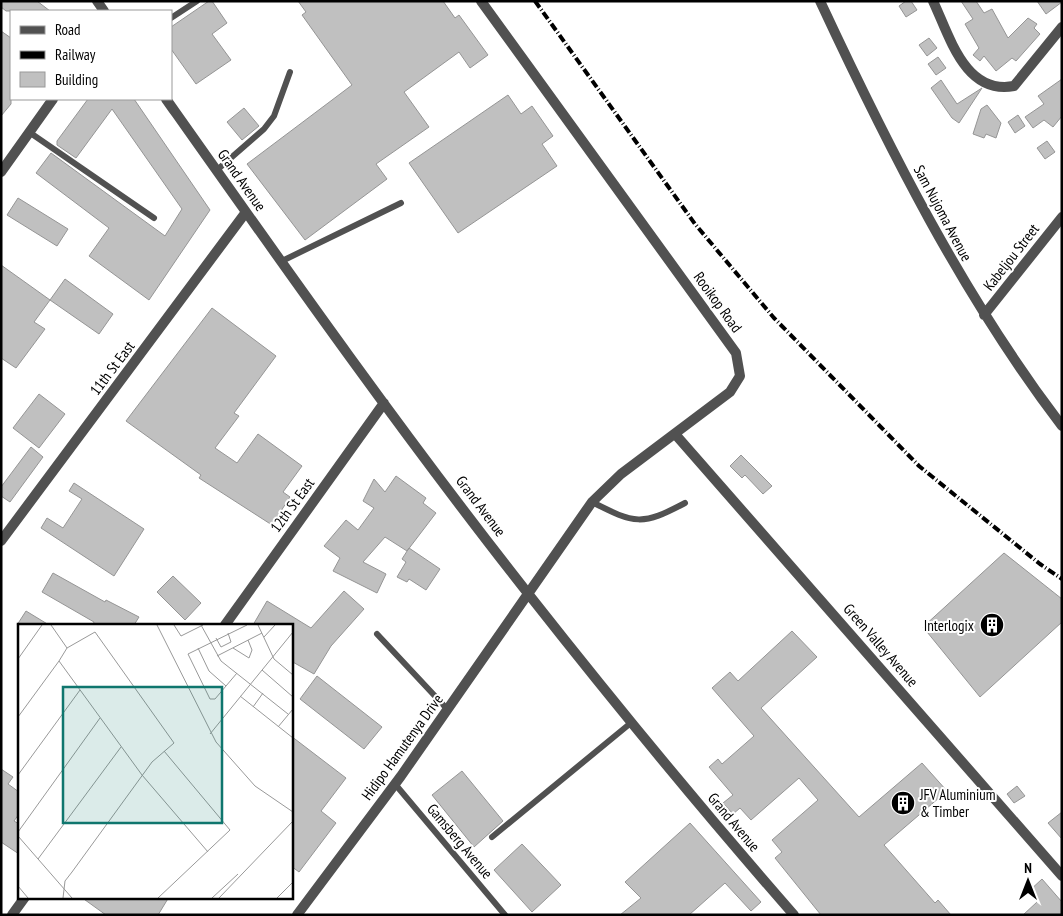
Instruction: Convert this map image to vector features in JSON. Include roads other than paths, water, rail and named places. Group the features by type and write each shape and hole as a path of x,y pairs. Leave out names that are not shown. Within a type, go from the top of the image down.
{"street":[{"name":"Rooikop Road","path":"481,1 736,352 740,376 730,392 620,474 592,502 529,595"},
{"name":"Sam Nujoma Avenue","path":"820,1 918,200 984,315 1020,371 1062,426"},
{"path":"933,1 961,60 969,72 984,83 1000,88 1014,86 1062,27"},
{"path":"1,172 53,100"},
{"name":"Grand Avenue","path":"167,100 384,403 529,595 711,820 794,915"},
{"name":"11th St East","path":"1,541 246,212"},
{"name":"Kabeljou Street","path":"984,315 1062,217"},
{"name":"12th St East","path":"226,624 384,403"},
{"name":"Green Valley Avenue","path":"675,434 870,654 1062,876"},
{"name":"Hidipo Hamutenya Drive","path":"296,915 395,784 529,595"},
{"path":"12,915 24,898"}],"lane":[{"path":"172,17 197,1"},
{"path":"217,170 274,116 290,72"},
{"path":"29,132 154,218"},
{"path":"282,261 401,203"},
{"path":"592,502 618,515 639,520 656,519 685,503"},
{"path":"377,634 448,710"},
{"path":"492,837 632,722"},
{"name":"Gamsberg Avenue","path":"395,784 505,915"}],"railway":[{"path":"535,1 695,224 774,318 919,466 1040,564 1062,579"}],"place":[{"name":"Interlogix","path":"992,625"},
{"name":"JFV Aluminium & Timber","path":"903,803"}]}
